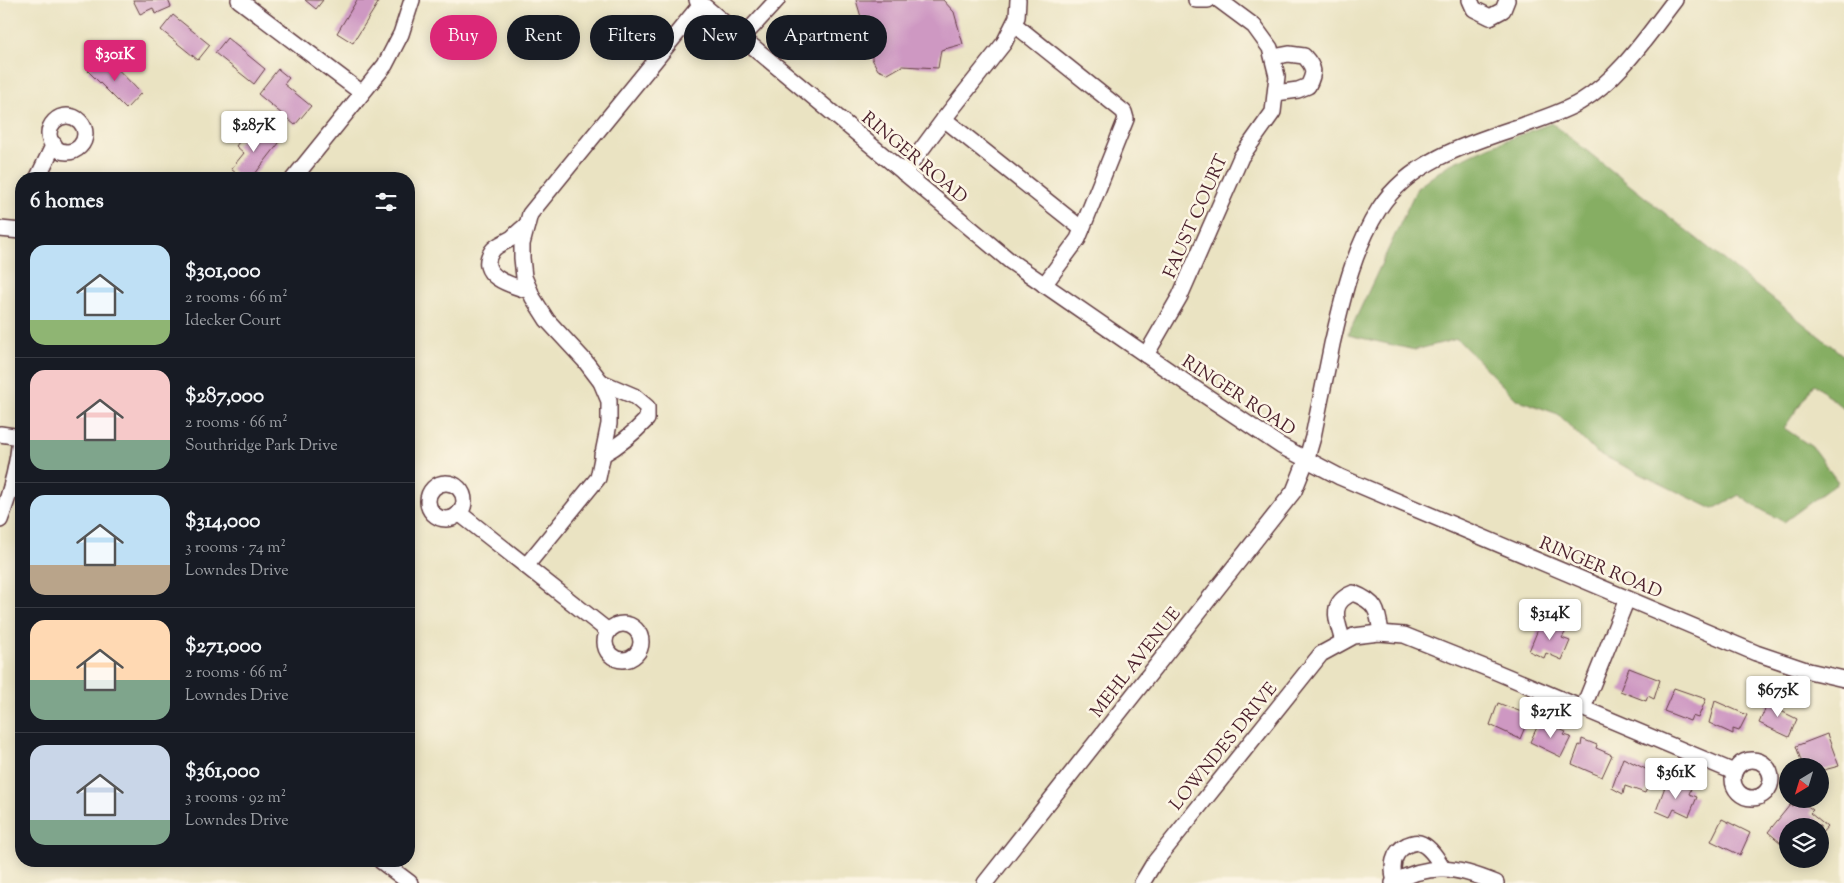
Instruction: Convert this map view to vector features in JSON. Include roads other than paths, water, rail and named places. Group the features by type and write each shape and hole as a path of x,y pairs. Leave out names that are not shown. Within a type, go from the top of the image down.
{"street":[{"path":"239,0 362,93"},
{"path":"299,172 385,65 401,34 412,0"},
{"path":"756,23 777,0"},
{"path":"1015,20 1018,0"},
{"path":"904,173 1004,43 1015,20 1030,0"},
{"path":"1196,0 1208,0"},
{"name":"FAUST COURT","path":"1146,355 1180,296 1241,158 1274,112 1278,76 1270,48 1254,26 1219,0"},
{"path":"1470,0 1474,9 1490,17 1503,10 1507,0"},
{"name":"MEHL AVENUE","path":"985,883 1294,491 1306,461 1350,272 1361,241 1379,208 1411,175 1430,162 1481,140 1563,110 1598,90 1635,51 1675,0"},
{"path":"526,566 598,478 609,424 609,400 601,382 585,361 547,320 524,278 522,244 530,214 699,2"},
{"name":"RINGER ROAD","path":"699,2 715,15"},
{"path":"1015,20 1124,112 1126,119 1078,239 1044,285"},
{"name":"RINGER ROAD","path":"756,50 1006,258 1273,441 1306,461 1349,481 1756,653 1809,671 1844,679"},
{"path":"1273,57 1289,54 1304,56 1312,65 1314,75 1308,86 1298,90 1276,93"},
{"path":"944,119 1082,229"},
{"path":"41,172 54,144"},
{"path":"527,225 493,249 488,261 490,271 500,281 530,291"},
{"path":"0,229 15,230"},
{"path":"601,382 634,396 647,407 647,419 634,433 618,446 602,455"},
{"path":"0,434 15,436"},
{"path":"0,520 8,500 15,468"},
{"path":"460,513 608,631"},
{"path":"1343,642 1336,618 1337,607 1342,598 1353,594 1368,599 1378,615 1381,633"},
{"path":"1583,708 1627,599"},
{"name":"LOWNDES DRIVE","path":"1142,883 1154,863 1321,654 1354,636 1381,633 1404,635 1734,772"},
{"path":"1443,868 1435,856 1423,844 1414,842 1395,854 1392,865 1394,883 1413,873 1443,868 1480,876 1496,883"},
{"path":"390,867 410,883"}]}
